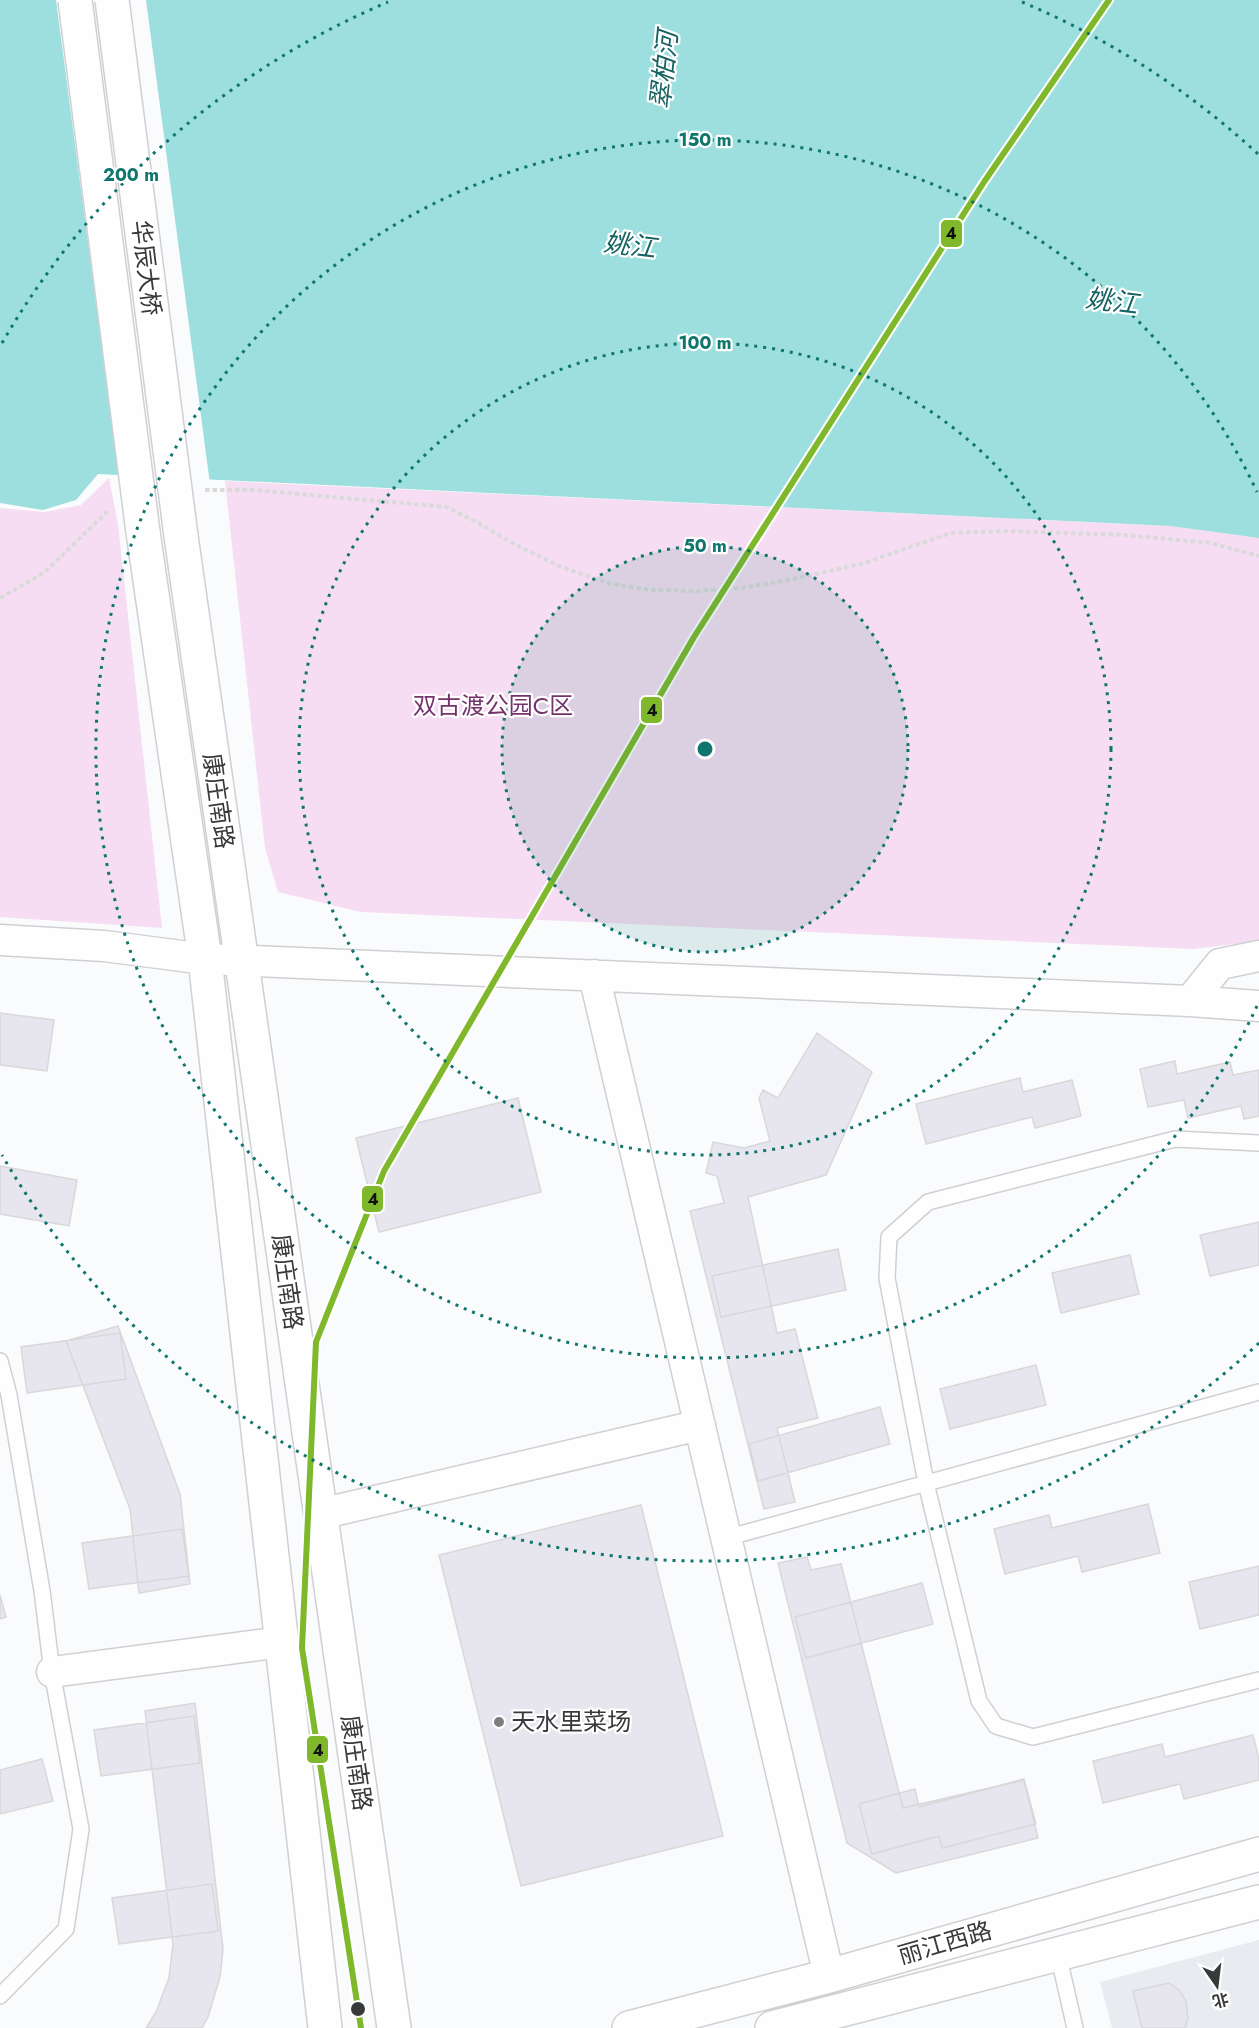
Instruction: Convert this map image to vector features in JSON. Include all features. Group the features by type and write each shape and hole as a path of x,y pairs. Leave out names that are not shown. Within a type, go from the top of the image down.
{"main road":[{"name":"华辰大桥","path":"75,0 143,532"},
{"name":"华辰大桥","path":"112,0 181,536"},
{"name":"康庄南路","path":"143,532 205,959 326,2028"},
{"name":"康庄南路","path":"181,536 394,2028"},
{"name":"丽江西路","path":"629,2028 830,1976 1259,1854"},
{"name":"丽江西路","path":"772,2028 1259,1902"}],"street":[{"path":"0,940 104,946 205,959 1190,1001 1259,1006"},
{"path":"1190,1001 1220,964 1259,956"},
{"path":"594,975 830,1976"},
{"path":"320,1514 700,1425"},
{"path":"52,1672 282,1642"}],"lane":[{"path":"1259,1143 1175,1139 928,1202 888,1237 887,1278 926,1483 979,1701 996,1726 1032,1737 1259,1680"},
{"path":"0,1360 13,1418 42,1591 52,1672 81,1828 66,1929 0,1996"},
{"path":"726,1538 1259,1392"},
{"path":"1058,1954 1076,2028"}],"path":[{"path":"195,492 206,489 255,490 446,507 561,567 612,584 651,590 742,588 793,579 861,564 951,533 1007,531 1125,534 1210,543 1259,556"},
{"path":"0,598 45,572 111,508"}],"shaded area":[{"path":"1259,1940 1259,2028 1112,2028 1100,1982"}],"green space":[{"path":"109,478 118,524 162,928 0,917 0,508 45,512 81,505"},
{"name":"双古渡公园C区","path":"225,481 1170,526 1259,538 1259,941 1193,949 361,912 278,892 265,848"}],"water":[{"path":"0,0 1259,0 1259,538 1170,526 98,474 76,500 43,510 0,503"}],"pier":[{"path":"56,0 146,0 210,484 119,478"}],"building":[{"path":"0,1013 54,1020 47,1071 0,1065"},
{"path":"817,1033 872,1072 826,1175 748,1197 777,1333 795,1329 818,1418 777,1428 795,1502 764,1509 690,1211 724,1203 717,1176 706,1173 713,1142 744,1148 770,1141 759,1098 763,1090 778,1098"},
{"path":"1175,1061 1177,1074 1230,1062 1233,1075 1259,1070 1259,1116 1244,1119 1241,1106 1188,1118 1184,1100 1148,1107 1140,1069"},
{"path":"1020,1078 1023,1092 1072,1080 1081,1116 1035,1128 1032,1117 926,1144 916,1104"},
{"path":"518,1098 541,1192 379,1232 356,1138"},
{"path":"0,1166 77,1180 69,1226 0,1214"},
{"path":"1259,1222 1259,1265 1210,1276 1200,1235"},
{"path":"838,1249 846,1290 721,1317 712,1276"},
{"path":"1130,1255 1139,1294 1061,1313 1052,1273"},
{"path":"118,1326 180,1494 190,1584 139,1593 130,1509 66,1341"},
{"path":"120,1333 126,1379 27,1393 21,1347"},
{"path":"1036,1365 1046,1405 950,1429 940,1389"},
{"path":"880,1407 890,1444 758,1481 749,1444"},
{"path":"1148,1504 1160,1553 1082,1572 1078,1556 1005,1574 994,1529 1049,1515 1052,1528"},
{"path":"641,1505 723,1836 521,1886 439,1555"},
{"path":"182,1529 189,1576 89,1589 82,1543"},
{"path":"807,1557 811,1570 841,1564 903,1808 1024,1780 1038,1838 896,1873 847,1843 778,1563"},
{"path":"1259,1566 1259,1615 1200,1629 1189,1582"},
{"path":"922,1583 933,1624 806,1658 795,1617"},
{"path":"0,1595 6,1617 0,1619"},
{"path":"195,1703 223,1949 220,1977 208,2017 202,2028 146,2028 156,2012 169,1978 173,1944 145,1711"},
{"path":"194,1716 200,1763 101,1776 94,1730"},
{"path":"1253,1735 1259,1759 1259,1780 1184,1799 1180,1784 1103,1803 1093,1761 1162,1744 1165,1757"},
{"path":"42,1759 53,1801 0,1814 0,1770"},
{"path":"1024,1779 1036,1824 942,1848 939,1836 872,1854 859,1804 915,1789 919,1807"},
{"path":"212,1884 218,1931 119,1944 112,1898"},
{"path":"1169,1983 1179,1990 1186,2001 1188,2018 1185,2028 1142,2028 1133,1991"}],"transit line":[{"name":"4","path":"361,2028 302,1648 316,1342 384,1171 694,637 984,182 1109,0"}],"place":[{"name":"天水里菜场","path":"499,1722"}],"water label":[{"name":"翠柏河","path":"664,70"},
{"name":"姚江","path":"630,245"},
{"name":"姚江","path":"1112,301"}]}
